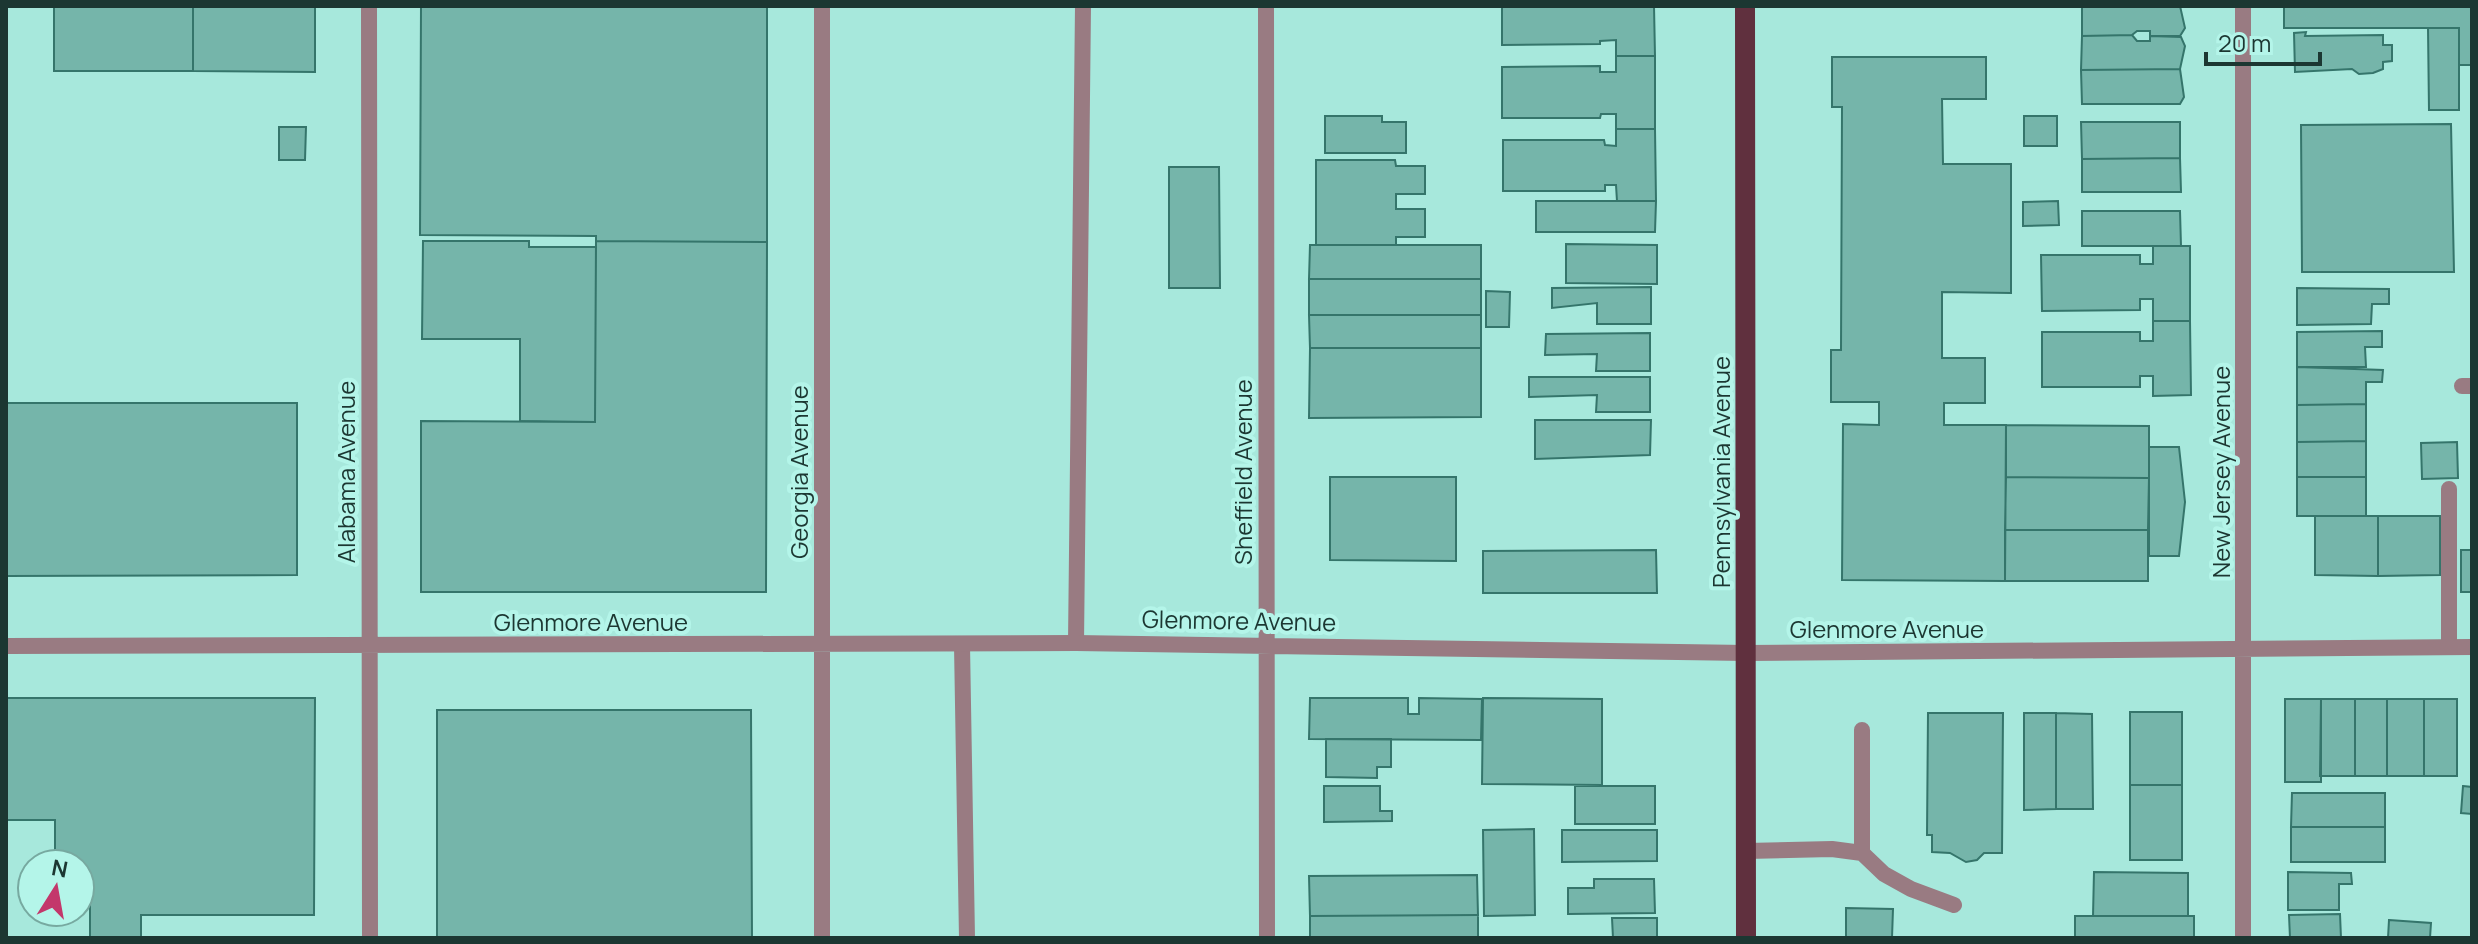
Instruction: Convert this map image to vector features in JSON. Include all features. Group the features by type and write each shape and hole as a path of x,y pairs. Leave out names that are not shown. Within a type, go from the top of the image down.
{"main road":[{"name":"Pennsylvania Avenue","path":"1745,6 1746,938"}],"street":[{"name":"Alabama Avenue","path":"369,6 370,938"},
{"name":"Georgia Avenue","path":"822,6 822,938"},
{"path":"1076,643 1083,6"},
{"name":"Sheffield Avenue","path":"1266,6 1267,938"},
{"name":"New Jersey Avenue","path":"2243,6 2243,938"},
{"path":"2449,489 2449,647"},
{"name":"Glenmore Avenue","path":"6,646 1076,643 1746,653 2472,647"},
{"path":"962,645 967,938"},
{"path":"1862,730 1862,853"},
{"path":"1746,851 1832,849 1862,853 1884,874 1911,889 1954,905"}],"building":[{"path":"54,6 193,6 193,71 54,71"},
{"path":"193,6 315,6 315,72 193,71"},
{"path":"421,6 767,6 767,242 596,241 596,236 420,235"},
{"path":"1502,6 1654,6 1655,56 1616,56 1616,40 1600,41 1600,44 1502,45"},
{"path":"2082,6 2180,6 2185,28 2180,36 2150,36 2150,31 2137,31 2132,35 2082,36"},
{"path":"2284,6 2472,6 2472,65 2459,65 2459,28 2284,28"},
{"path":"2428,28 2459,28 2459,110 2429,110"},
{"path":"2306,32 2305,36 2383,35 2383,45 2392,45 2392,61 2383,62 2383,69 2373,73 2359,74 2352,69 2295,72 2294,33"},
{"path":"2132,35 2137,41 2150,41 2150,36 2181,37 2185,46 2180,69 2081,70 2082,36"},
{"path":"1616,56 1655,56 1655,129 1616,129 1616,114 1601,114 1600,118 1502,118 1502,67 1600,66 1600,72 1616,72"},
{"path":"1832,57 1986,57 1986,99 1942,99 1943,164 2011,164 2011,293 1942,292 1942,358 1985,358 1985,403 1944,403 1944,425 2006,425 2005,581 1842,580 1843,424 1879,425 1879,402 1831,402 1831,350 1841,350 1842,107 1832,107"},
{"path":"2180,69 2184,97 2180,104 2082,104 2081,70"},
{"path":"1325,116 1382,116 1382,122 1406,122 1406,153 1325,153"},
{"path":"2024,116 2057,116 2057,146 2024,146"},
{"path":"2081,122 2180,122 2180,158 2082,159"},
{"path":"2451,124 2454,272 2302,272 2301,125"},
{"path":"279,127 306,127 305,160 279,160"},
{"path":"1616,129 1655,129 1656,201 1617,201 1616,185 1605,185 1605,191 1503,191 1503,140 1604,140 1605,145 1616,146"},
{"path":"2180,158 2181,192 2082,192 2082,159"},
{"path":"1316,160 1395,160 1396,166 1425,166 1425,194 1396,194 1396,209 1425,209 1425,237 1396,237 1396,245 1316,245"},
{"path":"1169,167 1219,167 1220,288 1169,288"},
{"path":"1536,201 1656,201 1655,232 1536,232"},
{"path":"2058,201 2059,225 2023,226 2023,202"},
{"path":"2082,211 2180,211 2181,246 2082,246"},
{"path":"423,241 529,241 529,247 596,247 595,422 520,421 520,339 422,339"},
{"path":"596,241 767,242 766,592 421,592 421,421 595,422"},
{"path":"1566,244 1657,245 1657,284 1566,283"},
{"path":"1310,245 1481,245 1481,279 1309,279"},
{"path":"2153,246 2190,246 2190,321 2153,321 2153,299 2140,299 2140,310 2042,311 2041,255 2140,255 2140,264 2153,264"},
{"path":"1309,279 1481,279 1481,315 1309,315"},
{"path":"1651,287 1651,324 1597,324 1597,303 1552,308 1552,288"},
{"path":"2297,288 2389,289 2389,304 2372,304 2371,324 2297,325"},
{"path":"1486,291 1510,292 1509,327 1486,327"},
{"path":"1309,315 1481,315 1481,348 1310,348"},
{"path":"2153,321 2190,321 2191,395 2153,396 2153,376 2140,376 2140,387 2042,387 2042,332 2140,332 2140,341 2153,341"},
{"path":"2382,331 2382,347 2365,347 2366,367 2297,367 2297,332"},
{"path":"1650,333 1650,371 1596,371 1597,354 1545,355 1546,334"},
{"path":"1310,348 1481,348 1481,417 1309,418"},
{"path":"2297,367 2383,370 2382,382 2366,382 2366,404 2297,405"},
{"path":"1529,377 1650,377 1650,412 1596,412 1597,395 1529,397"},
{"path":"6,403 297,403 297,575 6,576"},
{"path":"2366,404 2366,441 2297,442 2297,405"},
{"path":"1535,420 1651,420 1650,455 1535,459"},
{"path":"2006,425 2149,426 2149,478 2006,477"},
{"path":"2366,441 2366,477 2297,477 2297,442"},
{"path":"2457,442 2458,478 2422,479 2421,443"},
{"path":"2149,447 2179,447 2185,502 2179,556 2149,556"},
{"path":"1330,477 1456,477 1456,561 1330,560"},
{"path":"2006,477 2149,478 2148,530 2005,530"},
{"path":"2297,477 2366,477 2366,516 2297,516"},
{"path":"2315,516 2378,516 2378,576 2315,575"},
{"path":"2378,516 2440,516 2440,575 2378,576"},
{"path":"2005,530 2148,530 2148,581 2005,581"},
{"path":"1656,550 1657,593 1483,593 1483,551"},
{"path":"2461,550 2472,550 2472,592 2461,592"},
{"path":"6,698 315,698 314,915 141,915 141,938 90,938 90,928 96,928 96,848 55,848 55,820 6,820"},
{"path":"1310,698 1408,698 1408,714 1419,714 1419,698 1482,699 1481,740 1309,739"},
{"path":"1483,698 1602,699 1602,785 1482,784"},
{"path":"2285,699 2321,699 2321,782 2285,782"},
{"path":"2321,699 2355,699 2355,776 2320,776"},
{"path":"2355,699 2387,699 2387,776 2355,776"},
{"path":"2387,699 2424,699 2424,776 2387,776"},
{"path":"2424,699 2457,699 2457,776 2424,776"},
{"path":"437,710 751,710 752,938 437,938"},
{"path":"2130,712 2182,712 2182,785 2130,785"},
{"path":"1928,713 2003,713 2002,853 1984,853 1977,860 1966,862 1950,853 1932,852 1932,835 1927,835"},
{"path":"2024,713 2056,713 2056,809 2024,810"},
{"path":"2056,713 2092,714 2093,809 2056,809"},
{"path":"1326,739 1391,739 1391,767 1377,767 1377,778 1326,777"},
{"path":"2130,785 2182,785 2182,860 2130,860"},
{"path":"1324,786 1380,786 1380,811 1392,811 1392,821 1324,822"},
{"path":"1575,786 1655,786 1655,824 1575,824"},
{"path":"2463,786 2472,787 2472,814 2461,813"},
{"path":"2292,793 2385,793 2385,827 2291,827"},
{"path":"2291,827 2385,827 2385,862 2291,862"},
{"path":"1534,829 1535,915 1484,916 1483,830"},
{"path":"1562,830 1657,830 1657,861 1562,862"},
{"path":"2094,872 2188,873 2188,916 2093,916"},
{"path":"2288,872 2351,873 2352,884 2339,884 2339,910 2288,910"},
{"path":"1477,875 1478,915 1310,916 1309,876"},
{"path":"1594,879 1654,879 1655,913 1568,914 1568,888 1594,888"},
{"path":"1846,908 1893,909 1892,938 1846,938"},
{"path":"2340,914 2341,938 2290,938 2289,915"},
{"path":"1478,915 1478,938 1310,938 1310,916"},
{"path":"2075,916 2194,916 2194,938 2075,938"},
{"path":"1612,918 1657,918 1657,938 1613,938"},
{"path":"2389,920 2431,923 2430,938 2388,938"}]}
